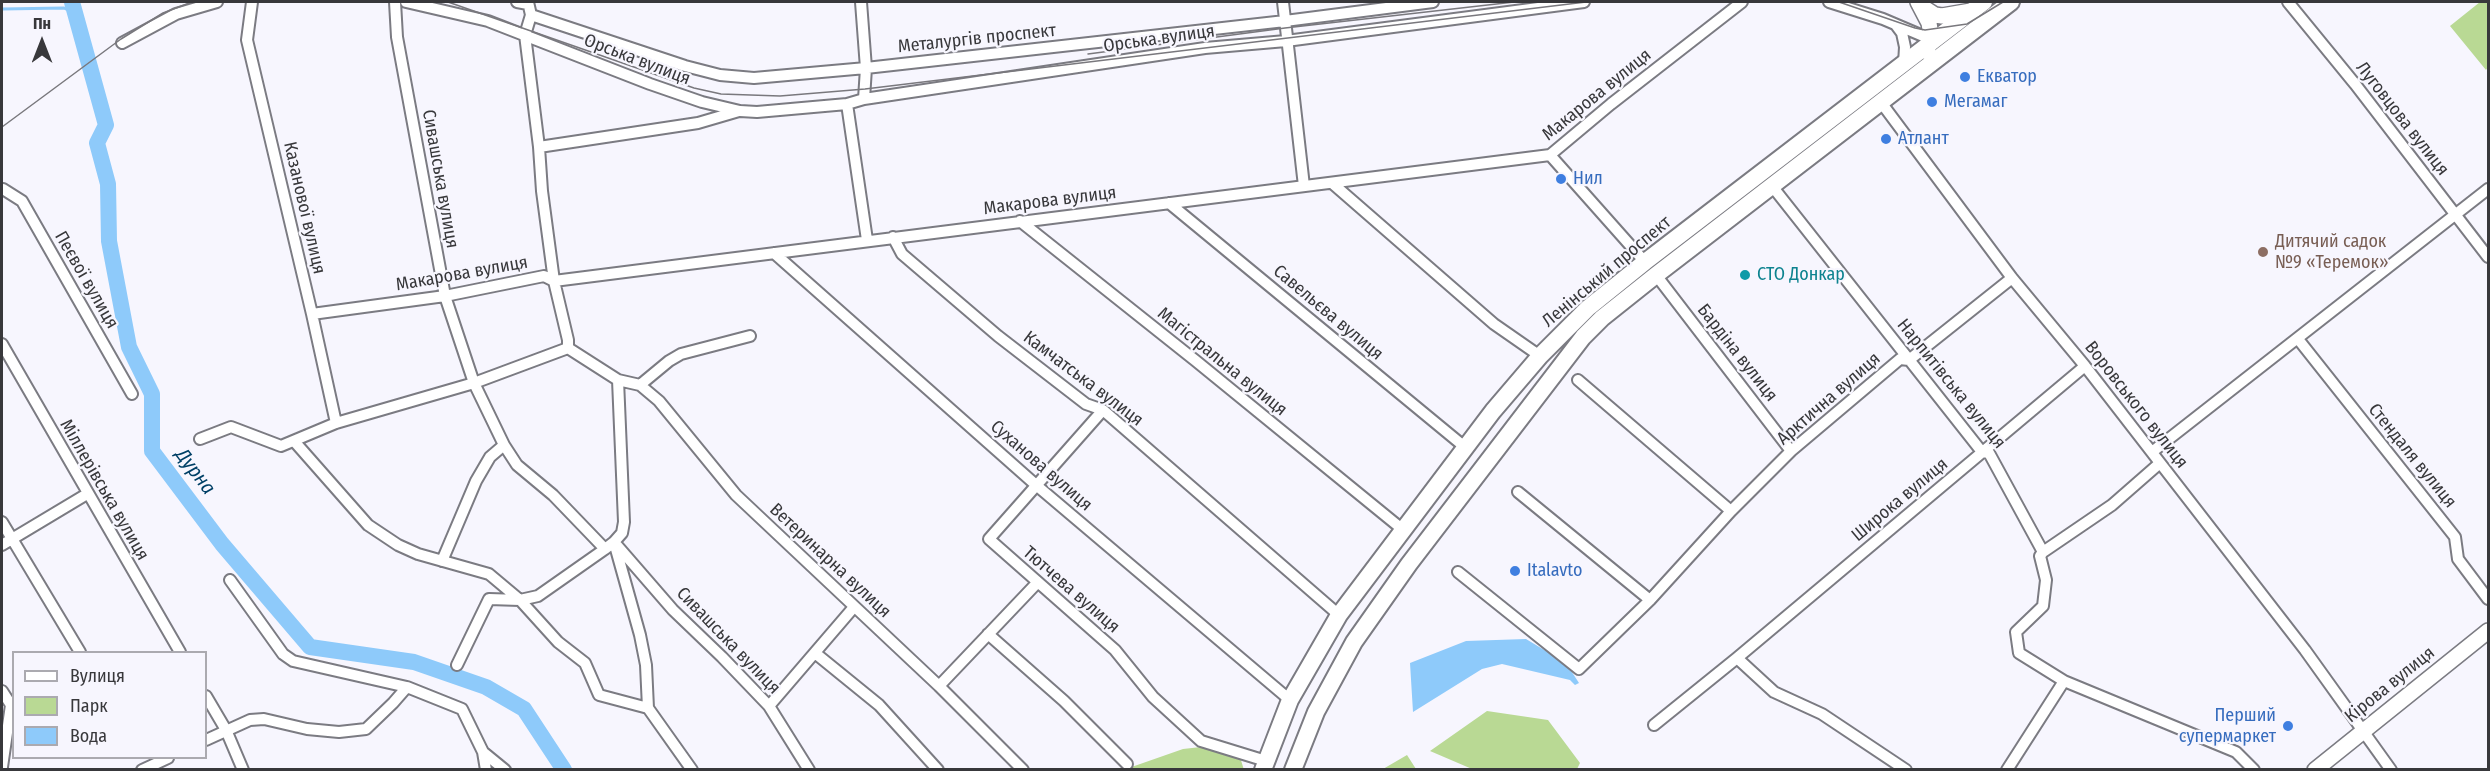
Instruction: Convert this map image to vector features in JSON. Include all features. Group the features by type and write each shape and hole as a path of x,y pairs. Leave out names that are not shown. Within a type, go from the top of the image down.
{"main road":[{"name":"Ленінський проспект","path":"1265,765 1290,700 1339,615 1492,411 1540,356 1588,308 1772,186 1880,101 1905,73 1931,38 1982,9 2011,2"},
{"name":"Ленінський проспект","path":"1293,770 1316,712 1354,642 1396,581 1583,337 1650,269 1793,147 1905,73 1982,9"},
{"path":"1398,536 1389,559 1399,566 1409,564"},
{"path":"1374,568 1385,564 1395,571 1396,581"}],"street":[{"path":"122,43 176,14 217,2"},
{"name":"Казанової вулиця","path":"252,2 247,40 336,423"},
{"name":"Сивашська вулиця","path":"395,2 397,37 445,296 474,383 504,445 517,465 553,495 604,549"},
{"name":"Орська вулиця","path":"406,2 488,21 702,102 740,111 757,112 847,104 864,99 1194,50 1286,41 1584,2"},
{"name":"Металургів проспект","path":"517,2 685,66 720,75 754,78 866,68 1433,2"},
{"path":"861,2 866,68 864,99"},
{"path":"1283,2 1304,186"},
{"name":"Макарова вулиця","path":"312,314 445,296 544,276 554,281 1550,155 1611,104 1742,2"},
{"path":"1829,2 1931,38"},
{"name":"Луговцова вулиця","path":"2288,2 2355,84 2488,257"},
{"path":"1920,4 1931,38"},
{"path":"1920,4 1935,15 1942,16 1982,9"},
{"path":"200,439 231,427 281,446 336,423 474,383 568,348 554,281 542,191 525,35 529,7"},
{"path":"1893,23 1902,33 1905,47 1905,73"},
{"name":"Воровського вулиця","path":"1880,101 2012,278 2085,366 2305,650 2391,770"},
{"path":"847,104 867,240"},
{"name":"Орська вулиця","path":"539,147 698,123 740,111"},
{"name":"Бардіна вулиця","path":"1550,155 1650,269 1791,452"},
{"path":"1332,183 1494,324 1540,356"},
{"name":"Нарпитівська вулиця","path":"1772,186 1982,452 1989,453 2043,552"},
{"name":"Пеєвої вулиця","path":"3,189 21,201 132,394"},
{"path":"2152,452 2488,189"},
{"name":"Савельєва вулиця","path":"1169,203 1466,448"},
{"name":"Магістральна вулиця","path":"1020,221 1196,361 1398,536"},
{"name":"Камчатська вулиця","path":"893,237 902,254 998,336 1086,404 1102,410 1339,615"},
{"name":"Суханова вулиця","path":"774,253 1036,485 1290,700"},
{"name":"Арктична вулиця","path":"1458,572 1579,669 1650,600 1731,511 1791,452 1900,359 1909,360 2012,278"},
{"path":"640,385 681,354 750,336"},
{"name":"Стендаля вулиця","path":"2298,339 2456,537 2458,559 2488,599"},
{"name":"Міллерівська вулиця","path":"2,344 179,651"},
{"name":"Ветеринарна вулиця","path":"568,348 618,380 640,385 659,401 736,495 939,687 1023,770"},
{"name":"Широка вулиця","path":"1654,725 2085,366"},
{"path":"457,664 489,600 520,600 538,596 614,542 622,533 624,522 618,380"},
{"path":"1578,380 1731,511"},
{"name":"Тютчева вулиця","path":"1102,410 988,539 1115,650 1153,697 1201,741 1265,765"},
{"path":"294,441 368,525 398,545 418,554 489,574 520,600 558,642 585,663 599,695 648,708"},
{"path":"442,561 476,481 490,457 504,445"},
{"path":"2160,463 2112,505 2040,556 2046,580 2043,606 2016,633 2019,653 2064,681 2236,752 2254,770"},
{"path":"1518,492 1650,600"},
{"path":"2,545 87,494"},
{"path":"2,522 79,651"},
{"path":"614,542 640,635 646,665 648,708 692,770"},
{"name":"Сивашська вулиця","path":"614,542 673,610 723,657 769,706 808,770"},
{"path":"230,580 283,654 293,661 407,687 462,709 483,752 486,770"},
{"path":"939,687 1037,584"},
{"path":"769,706 854,607"},
{"name":"Кірова вулиця","path":"2315,770 2488,631"},
{"path":"988,634 1064,701 1127,764"},
{"path":"815,653 879,705 938,770"},
{"path":"1737,658 1774,692 1822,714 1906,770"},
{"path":"2007,770 2064,681"},
{"path":"207,740 250,720 264,719 307,729 339,732 366,729 407,687"},
{"path":"2,691 11,705 2,767"},
{"path":"207,698 226,730 243,770"},
{"path":"483,752 505,770"},
{"path":"145,764 164,759"}],"green space":[{"path":"2480,2 2488,2 2488,67 2486,70 2450,26"},
{"path":"1487,711 1548,720 1580,763 1577,769 1472,769 1430,751"},
{"path":"1201,747 1240,757 1244,770 1123,770 1183,749"},
{"path":"1407,755 1416,769 1383,769"}],"water":[{"path":"1526,639 1566,663 1579,683 1575,685 1570,680 1502,664 1482,669 1413,712 1410,663 1466,641"}],"waterway":[{"name":"Дурна","path":"72,2 106,125 97,143 108,184 109,241 129,347 152,394 152,451 222,544 310,647 414,662 486,687 524,709 564,770"},
{"path":"2,9 64,8 76,14"}],"tram line":[{"path":"2,127 121,39 163,13 192,2"},
{"path":"448,2 694,88 721,94 780,96 865,89 1586,2"},
{"path":"1088,54 1285,28 1514,2"},
{"path":"1839,2 1925,30 1967,24 2003,2"}],"place":[{"name":"Екватор","path":"1965,77"},
{"name":"Мегамаг","path":"1932,102"},
{"name":"Атлант","path":"1886,139"},
{"name":"Нил","path":"1561,179"},
{"name":"Дитячий садок №9 «Теремок»","path":"2263,252"},
{"name":"СТО Донкар","path":"1745,275"},
{"name":"Italavto","path":"1515,571"},
{"name":"Перший супермаркет","path":"2288,726"}]}
